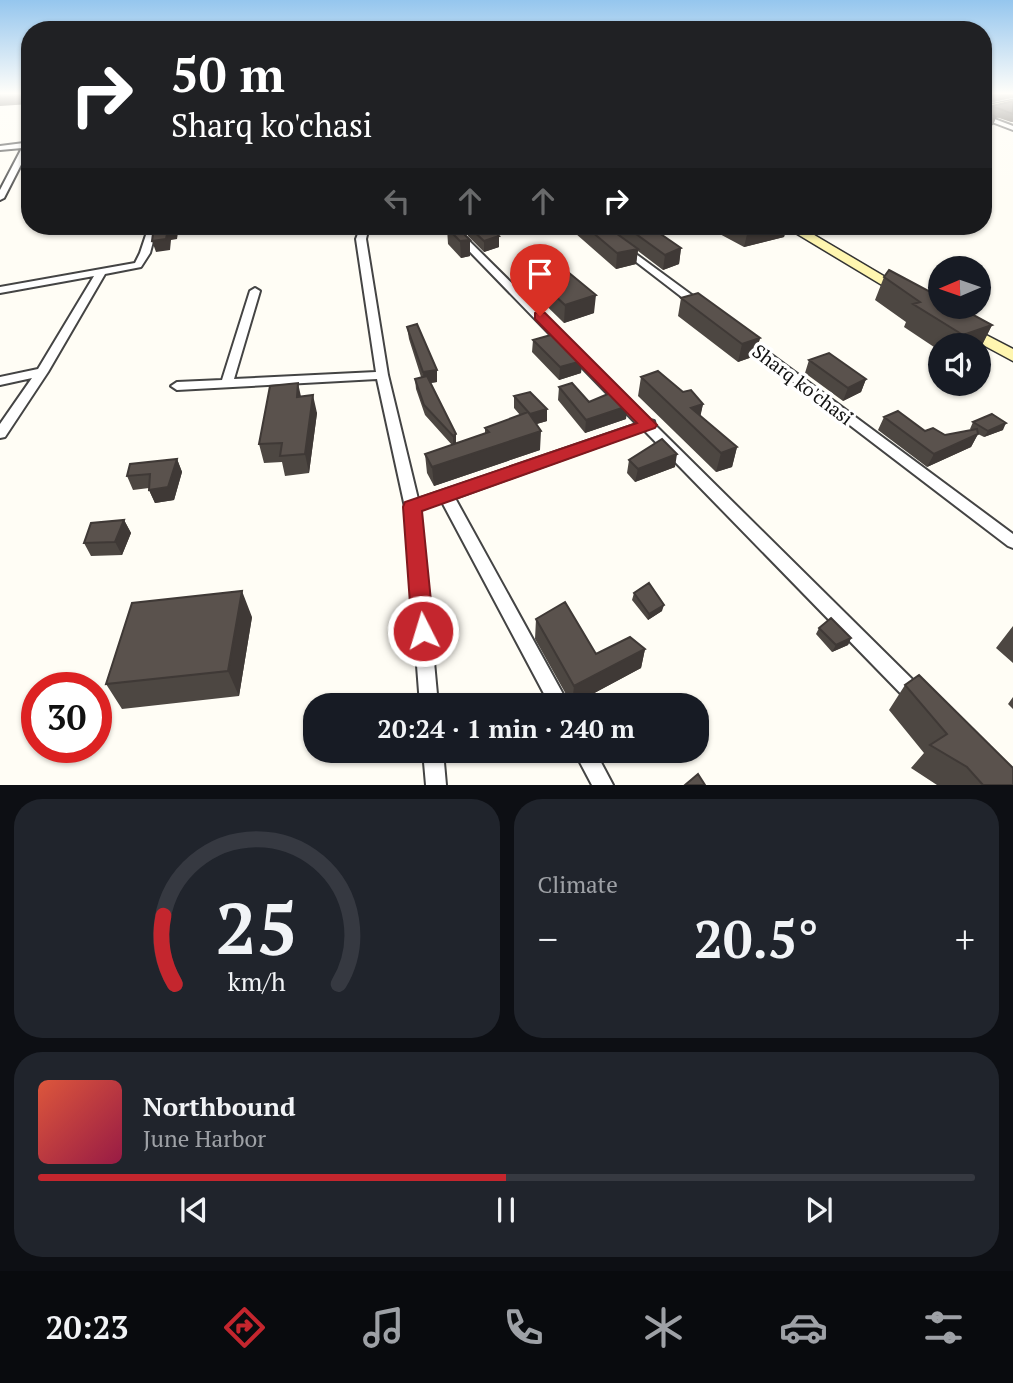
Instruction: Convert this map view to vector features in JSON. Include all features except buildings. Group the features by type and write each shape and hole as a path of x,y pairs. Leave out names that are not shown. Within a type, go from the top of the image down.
{"main road":[{"path":"805,235 920,302"},
{"path":"955,323 1013,356"}],"street":[{"path":"0,148 21,144"},
{"path":"0,198 21,158"},
{"path":"0,290 138,265 150,235"},
{"path":"362,235 382,375 412,507 428,693"},
{"path":"458,235 926,707"},
{"path":"616,242 715,317"},
{"path":"0,434 42,372 102,271"},
{"path":"227,384 256,291"},
{"name":"Sharq ko'chasi","path":"737,334 1013,542"},
{"path":"0,381 42,372"},
{"path":"177,386 382,375"},
{"path":"412,507 649,425"},
{"path":"446,495 553,693"},
{"path":"434,763 436,785"},
{"path":"591,763 603,785"}],"route":[{"path":"423,631 412,507 649,425 540,316"}]}
